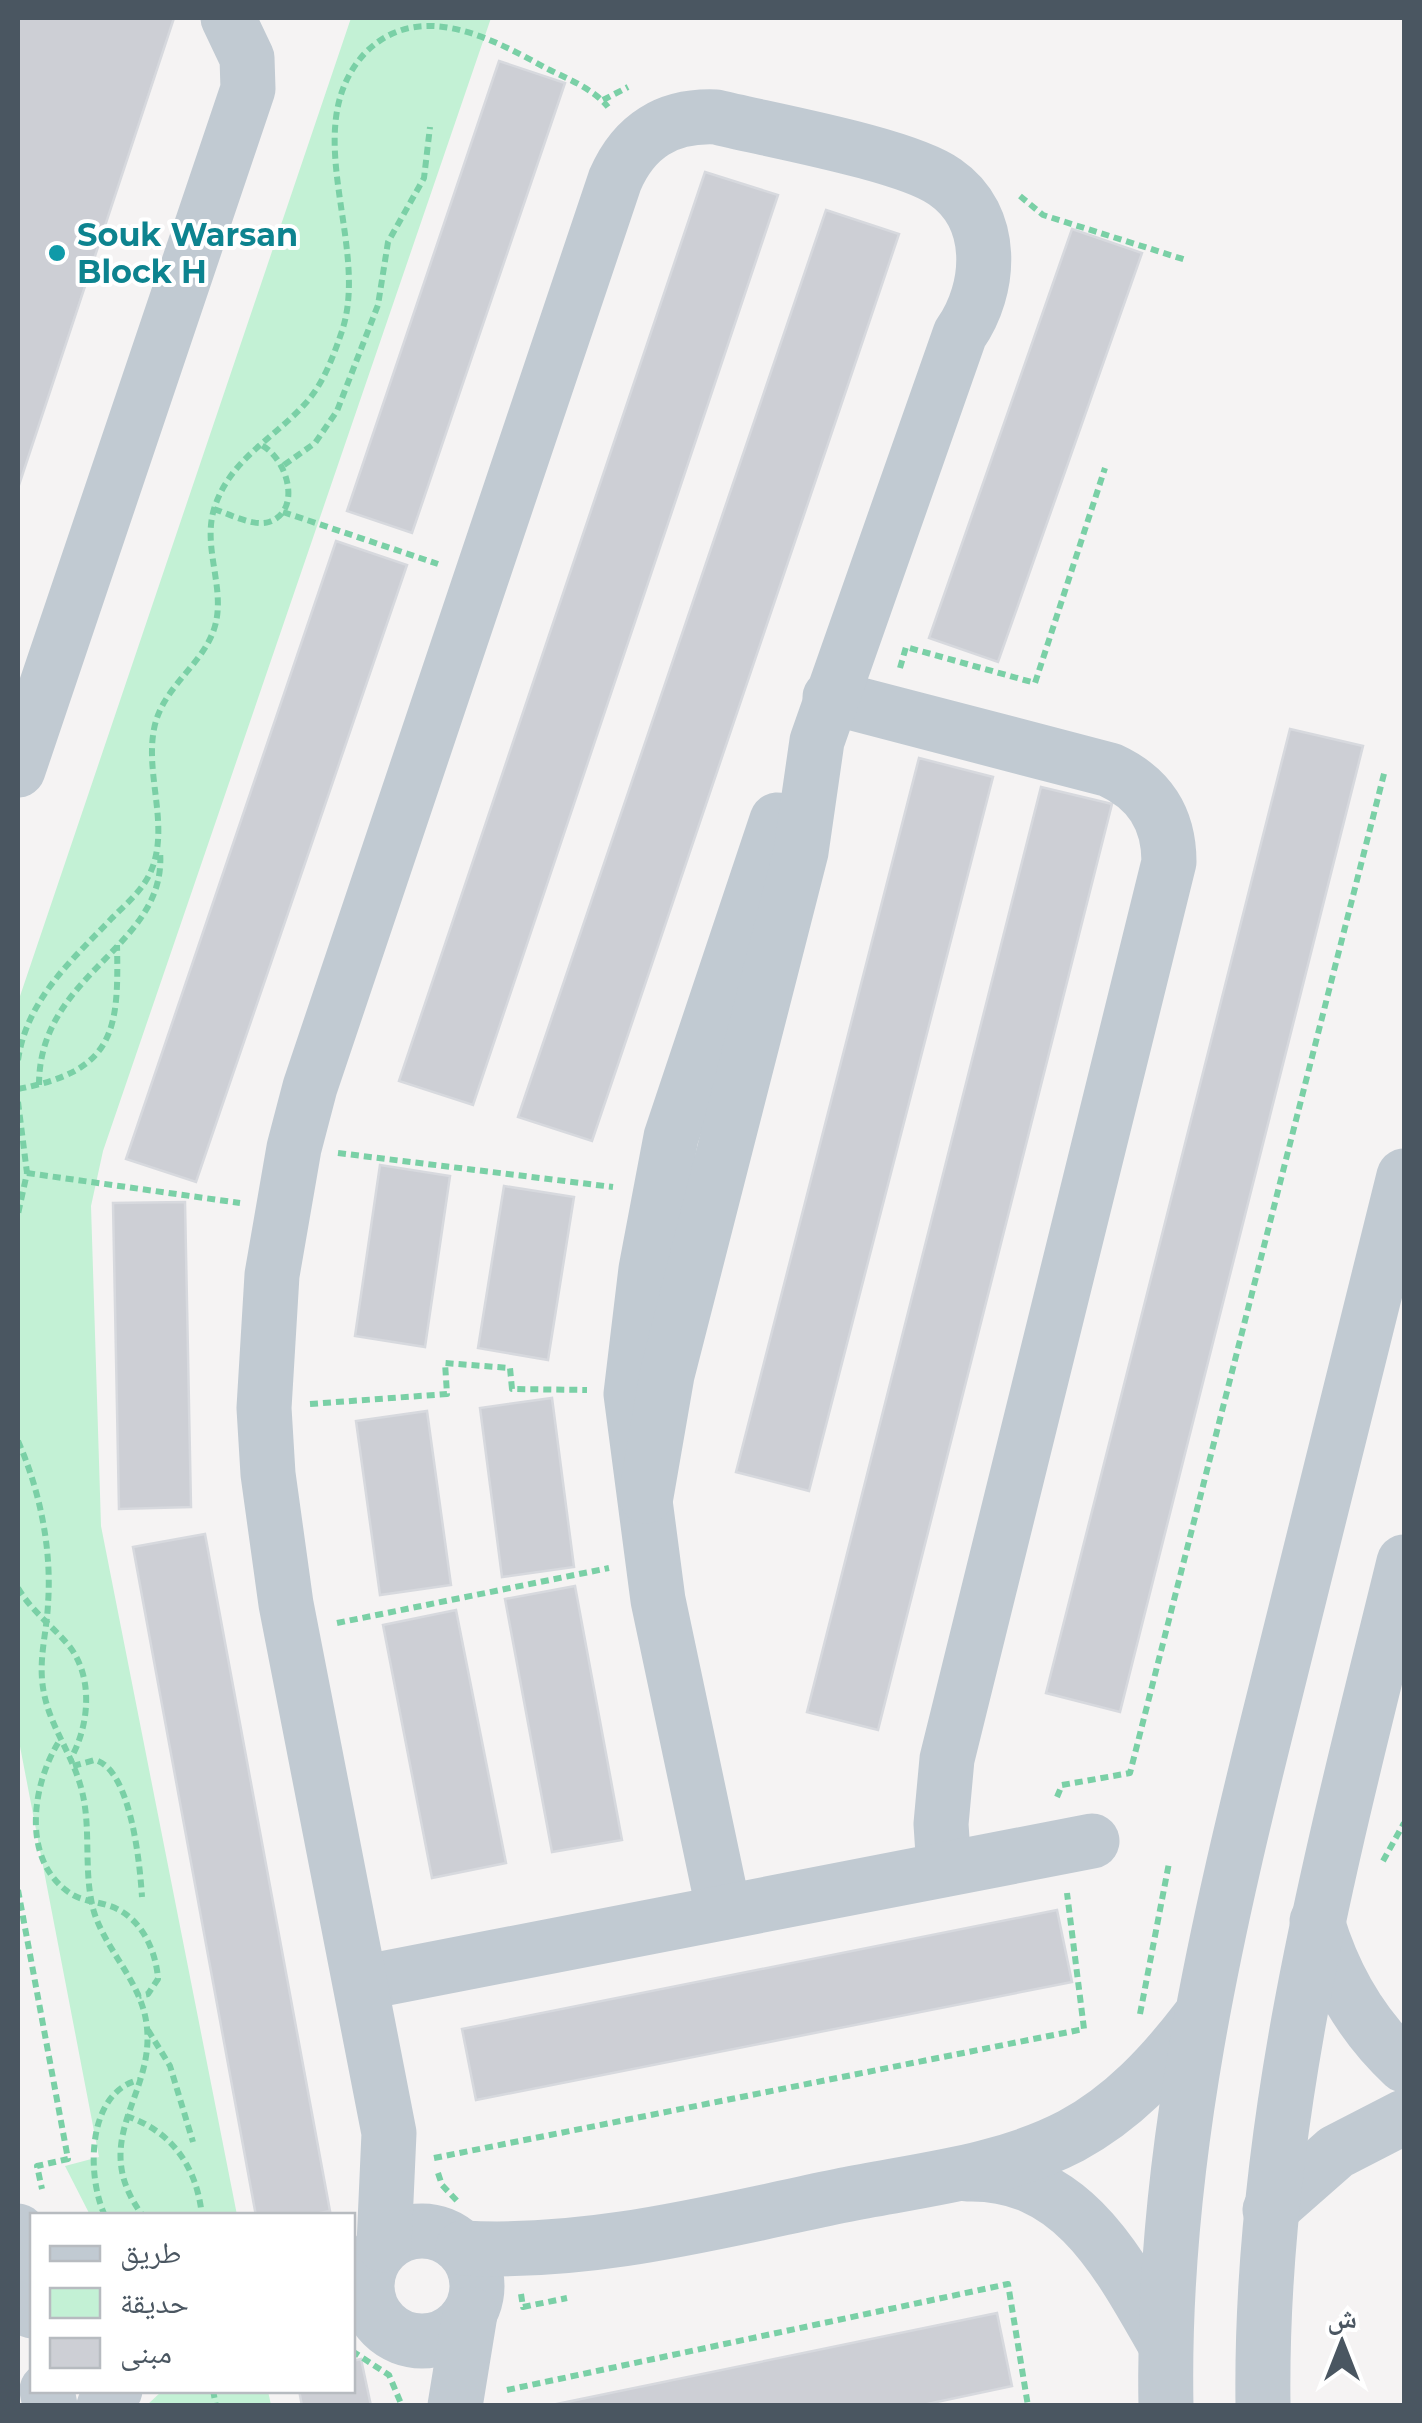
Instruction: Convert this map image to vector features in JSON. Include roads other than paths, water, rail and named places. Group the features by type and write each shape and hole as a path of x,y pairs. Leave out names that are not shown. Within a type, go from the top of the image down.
{"street":[{"path":"18,770 248,90 247,58 228,18"},
{"path":"370,2332 428,2342 445,2337 422,2267 396,2149 286,1604 268,1474 264,1408 268,1324 281,1209 310,1088 623,160 653,130 694,116 716,117 818,154 916,191 934,204 947,222 957,252 954,302 960,334 824,719 801,852 668,1374 646,1496 652,1560 724,1912"},
{"path":"610,202 622,182 657,153 697,141 818,154"},
{"path":"824,719 886,712 1128,778 1156,806 1170,842 1170,862 947,1759 941,1824 944,1870"},
{"path":"1166,2406 1164,2342 1184,2116 1199,2016 1229,1874 1404,1176"},
{"path":"1262,2406 1270,2210 1284,2096 1317,1921 1404,1562"},
{"path":"361,1983 944,1870 1060,1830"},
{"path":"1317,1921 1327,1954 1357,2012 1404,2065"},
{"path":"432,2406 370,2332 366,2292 422,2267 600,2244 949,2174 1039,2150 1109,2112 1143,2084 1199,2016"},
{"path":"1270,2210 1336,2152 1404,2117"},
{"path":"949,2174 1004,2178 1053,2197 1075,2211 1110,2250 1164,2342"},
{"path":"28,2230 30,2270"},
{"path":"422,2267 478,2398"}],"place":[{"name":"Souk Warsan Block H","path":"57,253"}]}
